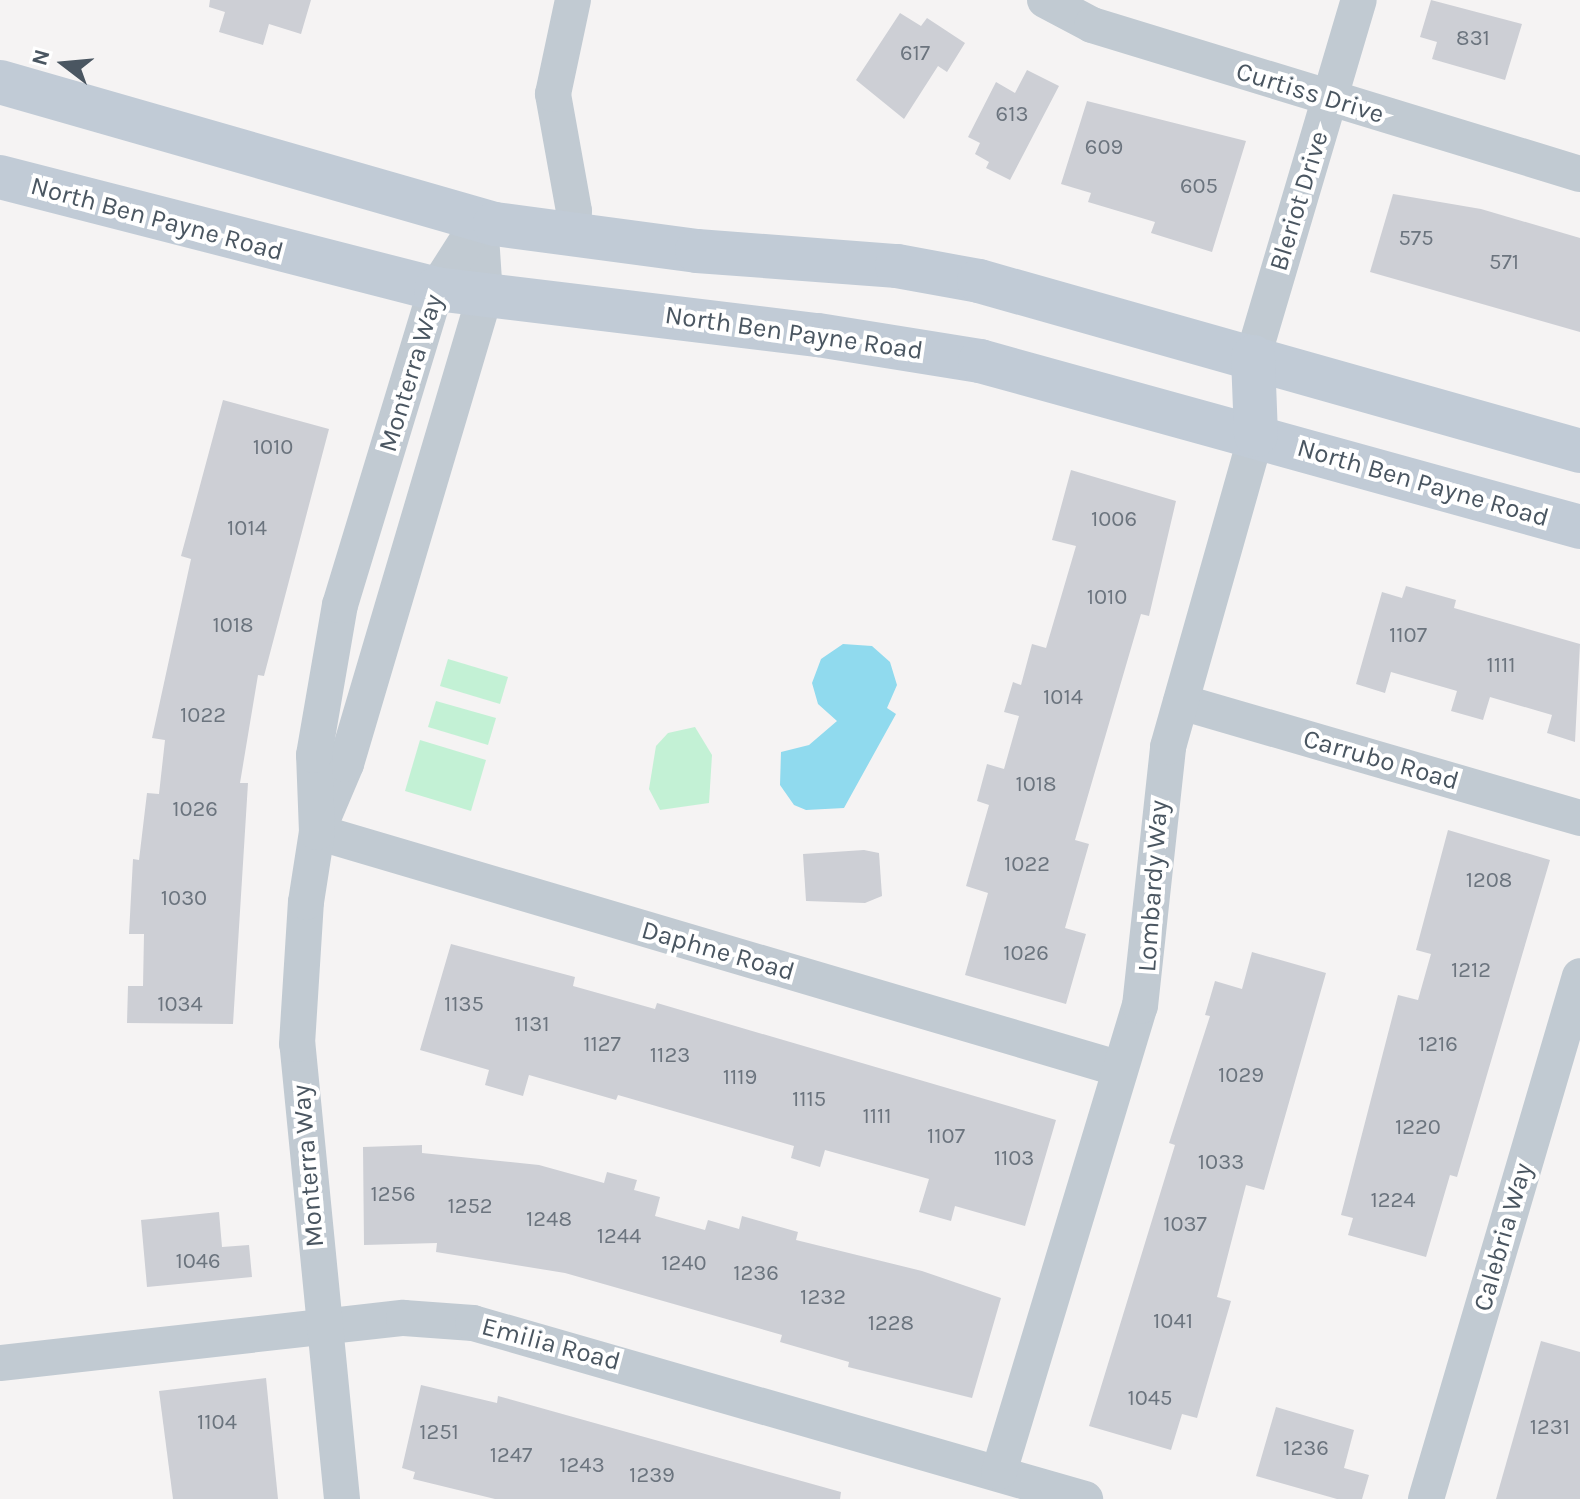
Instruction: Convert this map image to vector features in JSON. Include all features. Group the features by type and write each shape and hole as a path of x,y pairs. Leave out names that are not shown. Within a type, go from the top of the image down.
{"street":[{"path":"570,236 574,211 553,94 573,0"},
{"name":"Curtiss Drive","path":"1045,0 1092,25 1580,174"},
{"name":"Bleriot Drive","path":"1253,357 1359,0"},
{"path":"0,82 480,220 570,236 910,268 1068,303 1580,451"},
{"name":"North Ben Payne Road","path":"0,177 436,289 904,347 1256,435 1580,527"},
{"name":"Monterra Way","path":"342,1499 322,1327 297,1044 306,902 317,832 314,755 340,605 436,289 480,220"},
{"name":"Monterra Way","path":"317,832 346,764 485,296 480,220"},
{"path":"1253,357 1256,435"},
{"name":"Lombardy Way","path":"999,1472 1147,976 1156,818 1181,702 1256,435"},
{"name":"Carrubo Road","path":"1181,702 1580,818"},
{"name":"Daphne Road","path":"317,832 1120,1069"},
{"name":"Calebria Way","path":"1426,1499 1580,976"},
{"name":"Emilia Road","path":"0,1363 404,1318 502,1329 1085,1499"}],"green space":[{"path":"448,659 508,677 500,704 440,686"},
{"path":"436,701 496,718 488,745 428,727"},
{"path":"695,727 712,755 709,803 660,810 649,789 656,746 668,733"},
{"path":"420,740 486,760 471,811 405,791"}],"water":[{"path":"843,644 872,646 890,662 897,685 887,708 896,714 844,808 806,810 794,805 780,785 781,752 809,745 837,721 818,704 812,683 821,659"}],"building":[{"path":"210,0 311,0 301,34 269,24 263,45 219,32 225,12 209,7"},
{"path":"1431,0 1522,24 1505,80 1432,59 1437,42 1420,37"},
{"path":"900,13 921,26 927,18 965,43 947,72 938,66 904,119 856,80"},
{"path":"1027,70 1059,86 1010,180 986,168 989,162 975,154 980,143 968,137 996,82 1015,93"},
{"path":"1087,101 1246,141 1212,252 1151,233 1155,222 1088,202 1091,193 1061,184"},
{"path":"1393,194 1481,209 1580,238 1580,332 1370,272"},
{"path":"223,400 329,429 264,676 258,675 240,783 248,783 233,1024 127,1023 128,986 143,986 144,934 129,934 133,859 139,860 147,793 159,794 165,740 152,738 191,559 181,556"},
{"path":"1071,470 1176,501 1149,616 1141,614 1075,840 1089,844 1065,928 1086,934 1066,1004 965,975 988,893 966,886 989,805 977,801 987,764 1004,769 1019,716 1004,712 1013,682 1021,685 1032,644 1046,648 1076,546 1052,540"},
{"path":"1406,586 1456,600 1454,608 1580,644 1575,742 1547,733 1552,715 1490,697 1483,720 1451,711 1457,691 1391,672 1385,693 1356,684 1382,592 1402,598"},
{"path":"1448,830 1550,860 1457,1177 1450,1175 1426,1257 1348,1235 1353,1218 1341,1215 1398,995 1418,1000 1431,954 1416,950"},
{"path":"864,850 879,853 882,896 865,903 806,901 803,854"},
{"path":"451,944 575,977 573,986 655,1009 657,1003 1056,1120 1025,1226 955,1206 951,1221 919,1212 929,1179 825,1150 820,1167 791,1158 794,1146 618,1095 616,1100 529,1075 523,1096 485,1085 489,1070 420,1050"},
{"path":"1252,952 1326,973 1264,1190 1246,1185 1217,1297 1231,1301 1197,1418 1182,1414 1171,1450 1089,1426 1175,1145 1169,1143 1210,1016 1205,1015 1215,981 1242,989"},
{"path":"422,1145 422,1153 539,1165 604,1183 607,1172 637,1180 634,1190 660,1197 655,1216 705,1230 708,1220 739,1229 742,1216 798,1232 796,1240 922,1271 1001,1298 972,1398 848,1367 849,1362 780,1342 782,1335 565,1273 436,1252 437,1243 364,1245 363,1147"},
{"path":"219,1212 222,1247 249,1245 252,1277 147,1287 141,1220"},
{"path":"1541,1341 1580,1352 1580,1499 1496,1499"},
{"path":"266,1378 278,1499 173,1499 159,1391"},
{"path":"421,1385 497,1403 498,1396 841,1492 840,1499 495,1499 413,1479 415,1472 402,1468"},
{"path":"1276,1407 1354,1430 1344,1468 1369,1475 1362,1499 1337,1499 1256,1476"}]}
